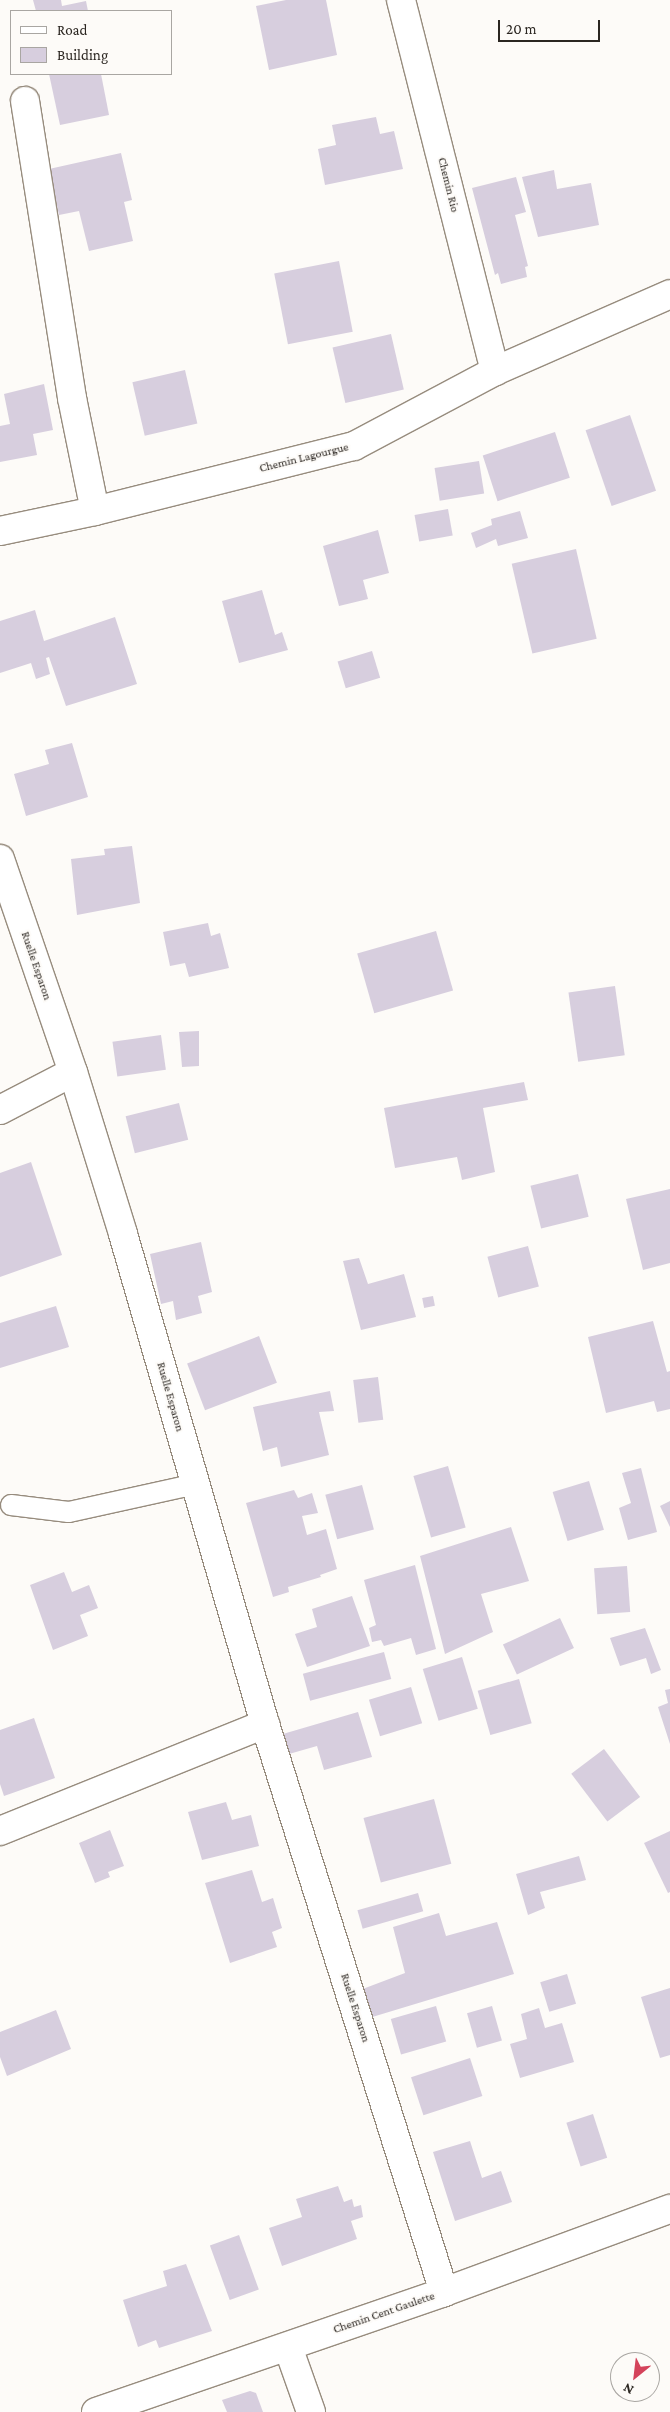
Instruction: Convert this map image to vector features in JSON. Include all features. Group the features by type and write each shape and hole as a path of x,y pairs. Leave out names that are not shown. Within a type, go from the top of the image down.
{"street":[{"name":"Chemin Rio","path":"401,0 495,370"},
{"path":"25,101 72,398 94,511"},
{"name":"Chemin Lagourgue","path":"0,531 94,511 354,446 495,370 670,294"},
{"name":"Ruelle Esparon","path":"0,859 73,1072 123,1234 265,1724 444,2292"},
{"path":"0,1110 73,1072"},
{"path":"0,1831 265,1724"},
{"name":"Chemin Cent Gaulette","path":"96,2412 444,2292 670,2209"},
{"path":"288,2347 311,2412"}],"lane":[{"path":"11,1505 69,1512 196,1484"}],"building":[{"path":"33,0 61,0 62,6 86,1 88,10 36,10"},
{"path":"286,0 326,0 337,55 269,70 256,6"},
{"path":"49,75 101,75 109,115 60,125"},
{"path":"376,117 380,134 394,131 403,169 325,185 318,149 336,145 332,125"},
{"path":"121,153 132,200 124,202 133,241 89,251 79,211 59,215 49,169"},
{"path":"554,170 557,189 591,183 599,225 538,237 522,177"},
{"path":"516,177 526,212 515,215 528,266 525,267 527,277 501,284 498,273 495,275 472,188"},
{"path":"339,261 353,332 288,344 274,274"},
{"path":"391,334 404,390 345,403 333,347"},
{"path":"185,370 197,424 145,436 132,382"},
{"path":"44,384 53,430 33,434 37,455 0,462 0,426 10,424 4,394"},
{"path":"630,415 656,491 612,506 586,430"},
{"path":"555,432 570,478 498,501 483,455"},
{"path":"479,461 484,494 440,501 435,468"},
{"path":"448,509 453,536 419,541 415,515"},
{"path":"520,511 528,538 498,546 496,539 476,548 471,533 492,525 491,519"},
{"path":"378,530 389,573 363,580 368,599 339,606 323,546"},
{"path":"576,549 597,639 532,653 512,564"},
{"path":"262,590 275,635 282,632 288,650 239,663 222,601"},
{"path":"35,610 44,641 115,617 137,684 66,706 49,657 46,658 50,674 36,679 31,663 0,673 0,621"},
{"path":"372,651 380,678 346,688 338,662"},
{"path":"72,743 88,797 26,816 14,774 49,764 45,750"},
{"path":"132,846 140,903 77,915 71,859 105,855 104,849"},
{"path":"208,923 211,936 220,933 229,968 189,977 185,963 170,966 163,932"},
{"path":"436,931 453,991 374,1013 357,954"},
{"path":"615,986 625,1055 578,1062 568,993"},
{"path":"199,1031 199,1066 182,1067 179,1032"},
{"path":"161,1035 166,1070 117,1076 112,1042"},
{"path":"524,1082 528,1100 483,1108 495,1172 462,1180 457,1157 395,1168 384,1108"},
{"path":"179,1103 188,1140 135,1153 126,1116"},
{"path":"31,1162 62,1255 0,1277 0,1173"},
{"path":"578,1174 589,1217 541,1229 530,1186"},
{"path":"670,1189 670,1263 643,1270 626,1199"},
{"path":"201,1242 212,1292 198,1296 202,1313 176,1320 173,1301 161,1304 150,1254"},
{"path":"528,1246 539,1287 498,1297 487,1257"},
{"path":"359,1258 368,1284 404,1274 416,1317 361,1330 343,1261"},
{"path":"433,1296 435,1306 424,1308 422,1298"},
{"path":"56,1306 69,1347 0,1368 0,1323"},
{"path":"653,1321 667,1372 670,1371 670,1409 657,1412 654,1401 606,1413 588,1337"},
{"path":"259,1336 277,1383 205,1410 187,1364"},
{"path":"378,1377 383,1420 358,1423 353,1380"},
{"path":"330,1391 334,1411 319,1412 329,1455 281,1467 277,1447 263,1451 253,1407"},
{"path":"448,1466 466,1528 431,1537 413,1476"},
{"path":"641,1468 657,1532 628,1540 619,1508 631,1503 622,1473"},
{"path":"589,1481 604,1530 568,1541 553,1492"},
{"path":"362,1485 374,1529 337,1539 325,1495"},
{"path":"294,1490 298,1498 312,1493 318,1513 302,1516 307,1535 326,1529 337,1569 320,1575 321,1577 288,1587 289,1592 273,1597 246,1503"},
{"path":"670,1501 670,1527 660,1506"},
{"path":"511,1527 529,1581 481,1594 493,1632 445,1654 420,1556"},
{"path":"415,1565 436,1649 416,1655 411,1638 384,1646 381,1640 372,1642 369,1628 376,1625 364,1580"},
{"path":"627,1566 630,1612 597,1614 594,1568"},
{"path":"64,1572 72,1592 89,1585 98,1608 80,1615 88,1636 53,1650 30,1585"},
{"path":"352,1596 370,1646 307,1667 295,1634 317,1627 312,1609"},
{"path":"560,1618 574,1648 517,1675 503,1645"},
{"path":"645,1628 661,1670 651,1674 646,1658 620,1666 610,1638"},
{"path":"384,1652 391,1679 310,1701 303,1674"},
{"path":"462,1657 478,1709 439,1721 423,1669"},
{"path":"519,1679 532,1723 490,1735 478,1691"},
{"path":"411,1687 422,1723 380,1736 369,1700"},
{"path":"670,1689 670,1744 658,1707 668,1703 665,1690"},
{"path":"358,1712 372,1757 324,1770 317,1746 282,1756 276,1736"},
{"path":"34,1718 55,1778 4,1796 0,1784 0,1730"},
{"path":"604,1749 640,1797 607,1822 571,1774"},
{"path":"434,1799 451,1864 381,1883 363,1818"},
{"path":"226,1802 232,1820 251,1815 259,1846 202,1860 188,1812"},
{"path":"110,1830 124,1866 108,1872 110,1877 95,1883 79,1843"},
{"path":"670,1831 670,1892 668,1893 644,1843"},
{"path":"579,1856 586,1880 540,1892 545,1908 528,1915 516,1874"},
{"path":"252,1870 262,1902 273,1898 282,1928 272,1932 277,1947 230,1963 205,1883"},
{"path":"418,1893 423,1911 363,1929 357,1910"},
{"path":"439,1913 446,1936 497,1922 514,1974 369,2018 360,1990 405,1973 393,1927"},
{"path":"567,1974 576,2004 549,2012 540,1982"},
{"path":"670,1988 670,2055 660,2058 641,1997"},
{"path":"436,2006 446,2042 401,2055 391,2019"},
{"path":"492,2006 502,2041 477,2048 467,2013"},
{"path":"539,2008 545,2028 562,2023 574,2062 520,2078 510,2044 527,2039 521,2014"},
{"path":"56,2010 71,2049 7,2076 0,2057 0,2032"},
{"path":"470,2058 482,2096 423,2115 411,2077"},
{"path":"593,2114 607,2158 581,2166 566,2123"},
{"path":"470,2141 482,2178 501,2171 512,2202 455,2221 433,2152"},
{"path":"338,2186 344,2202 352,2199 354,2207 361,2205 363,2217 351,2221 357,2239 282,2266 269,2228 302,2217 296,2199"},
{"path":"239,2235 259,2290 230,2300 210,2246"},
{"path":"186,2264 212,2331 159,2348 156,2340 138,2347 123,2300 167,2286 163,2271"},
{"path":"250,2391 256,2393 263,2412 227,2412 222,2400"}]}
